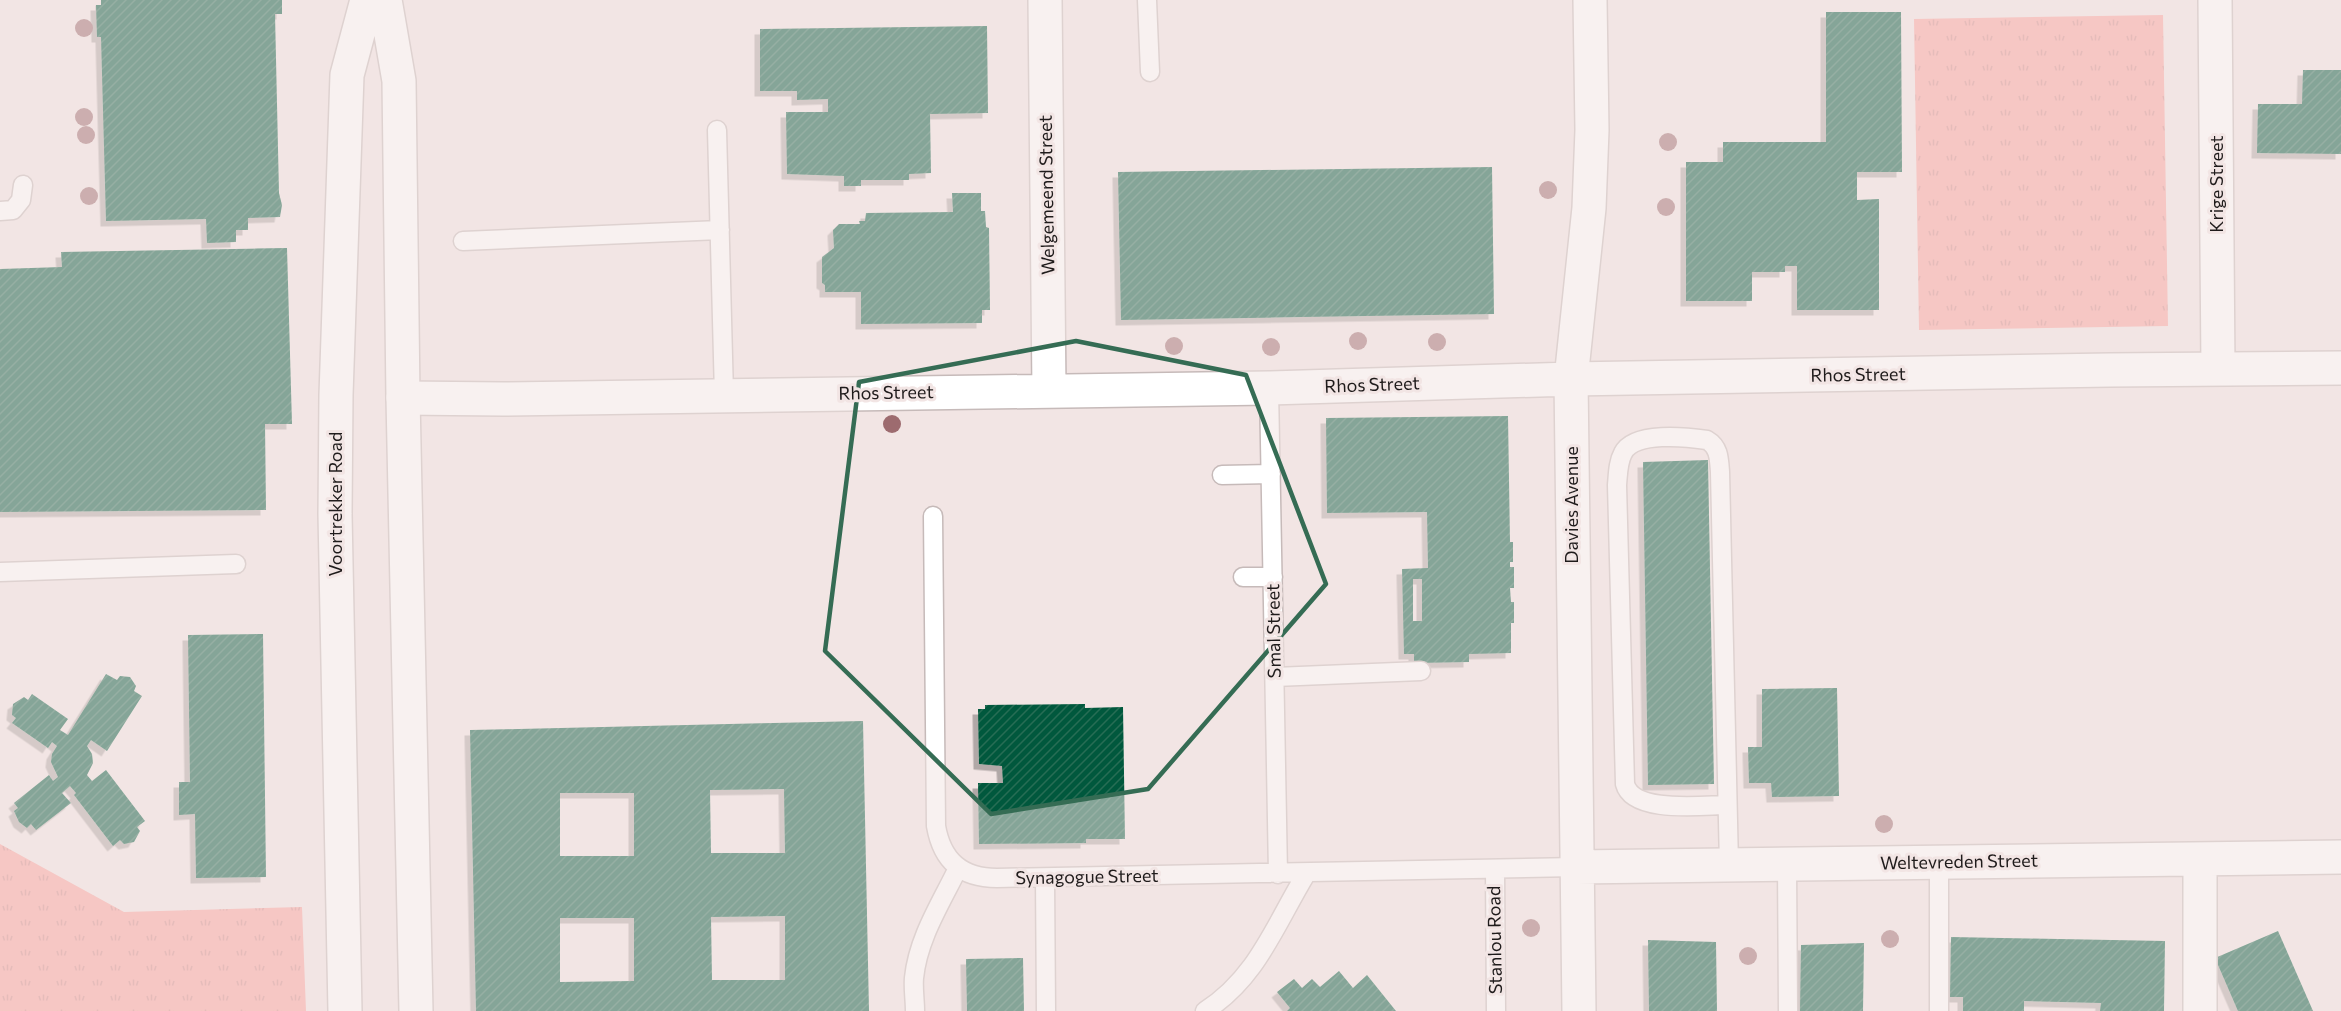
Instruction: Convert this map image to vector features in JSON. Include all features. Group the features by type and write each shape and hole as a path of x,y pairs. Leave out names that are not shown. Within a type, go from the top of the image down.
{"street":[{"name":"Voortrekker Road","path":"345,1011 335,525 336,395 347,75 367,0"},
{"path":"385,0 399,81 416,1011"},
{"name":"Welgemeend Street","path":"1045,0 1049,390"},
{"name":"Davies Avenue","path":"1579,1011 1571,379 1589,208 1592,130 1590,0"},
{"name":"Krige Street","path":"2215,0 2218,369"},
{"name":"Rhos Street","path":"403,398 503,399 1269,388 1571,379 2341,368"},
{"name":"Weltevreden Street","path":"1577,867 2341,857"},
{"path":"2200,859 2200,1011"}],"lane":[{"path":"1147,0 1150,72"},
{"path":"717,130 724,395"},
{"path":"0,211 13,210 19,204 23,185"},
{"path":"463,241 720,230"},
{"name":"Smal Street","path":"1269,388 1278,874"},
{"path":"1727,805 1660,805 1645,802 1629,792 1625,784 1617,485 1623,453 1631,444 1647,438 1707,440 1713,443 1719,456 1729,865"},
{"path":"1222,475 1271,474"},
{"path":"915,1011 914,979 919,953 924,937 958,868 942,849 936,826 933,516"},
{"path":"0,572 236,564"},
{"path":"1243,577 1273,577"},
{"path":"1275,677 1421,671"},
{"path":"1939,862 1940,1011"},
{"path":"1787,864 1788,1011"},
{"name":"Synagogue Street","path":"958,868 983,878 1045,878 1577,867"},
{"name":"Stanlou Road","path":"1495,869 1496,1011"},
{"path":"1205,1011 1237,986 1251,970 1306,874"},
{"path":"1045,878 1046,1011"}],"highlighted area":[{"path":"1076,341 1246,375 1326,584 1148,789 991,814 825,651 859,382"}],"green space":[{"path":"2163,15 2168,326 1919,330 1914,19"},
{"path":"0,844 124,912 302,907 306,1011 0,1011"}],"building":[{"path":"101,0 282,0 282,14 275,14 279,193 282,205 280,217 248,218 248,230 236,230 236,242 207,243 206,219 106,221 101,37 97,37 96,5 101,5"},
{"path":"1826,12 1901,12 1902,172 1857,172 1857,200 1879,199 1879,310 1797,310 1797,266 1785,266 1785,272 1752,272 1752,301 1686,301 1686,162 1723,162 1723,142 1826,142"},
{"path":"987,26 988,113 930,114 931,173 909,174 909,180 861,180 861,186 844,186 844,176 787,174 786,112 828,112 828,99 797,100 797,91 760,91 760,29"},
{"path":"2303,70 2341,70 2341,154 2257,153 2258,104 2302,104"},
{"path":"1492,167 1494,314 1121,320 1118,172"},
{"path":"952,193 981,193 981,211 985,211 986,227 989,228 990,310 982,310 982,323 861,324 861,292 825,292 825,285 822,283 822,257 834,248 833,230 839,224 860,224 859,221 865,221 866,213 953,212"},
{"path":"287,248 292,424 265,424 266,510 0,512 0,269 62,267 61,252"},
{"path":"1508,416 1510,542 1513,542 1513,562 1510,562 1510,567 1514,567 1514,588 1510,588 1511,602 1514,602 1511,653 1469,654 1469,662 1414,663 1414,654 1404,654 1402,569 1428,568 1427,512 1327,513 1326,418","holes":["1413,579 1422,579 1422,621 1413,621"]},
{"path":"1708,460 1714,784 1648,785 1643,462"},
{"path":"263,634 266,877 196,878 195,814 179,815 179,782 190,782 188,635"},
{"path":"106,674 117,680 120,676 130,677 136,686 134,691 142,696 107,751 91,740 87,746 92,754 93,763 87,775 92,781 106,770 145,821 137,827 140,831 134,842 124,844 120,840 113,846 74,795 76,793 70,786 62,793 71,803 36,830 31,824 27,828 19,822 14,811 18,808 14,803 49,775 53,781 58,777 51,762 52,754 57,746 52,742 48,748 12,723 16,718 12,715 13,704 24,697 28,700 32,694 68,719 60,730 68,735"},
{"path":"1837,688 1839,796 1772,797 1771,783 1749,783 1748,747 1762,747 1762,689"},
{"path":"1085,704 1085,708 1123,707 1125,839 1086,839 1086,843 979,844 978,783 1003,783 1002,766 979,764 978,709 985,709 985,705"},
{"path":"863,721 869,1011 476,1011 470,730","holes":["784,789 785,853 711,853 710,790","560,793 634,793 634,856 560,856","785,916 785,980 712,980 711,917","560,918 634,918 634,981 560,982"]},
{"path":"2278,931 2313,1011 2238,1011 2215,958"},
{"path":"1951,937 2165,941 2164,1011 2100,1011 2101,1003 2024,1001 2024,1011 1963,1011 1963,997 1950,997"},
{"path":"1648,940 1716,942 1717,1011 1649,1011"},
{"path":"1864,943 1863,1011 1800,1011 1801,945"},
{"path":"1023,958 1024,1011 967,1011 966,959"},
{"path":"1339,971 1353,988 1367,975 1396,1011 1287,1011 1290,1008 1277,992 1294,979 1302,988 1312,979 1320,987"}]}
